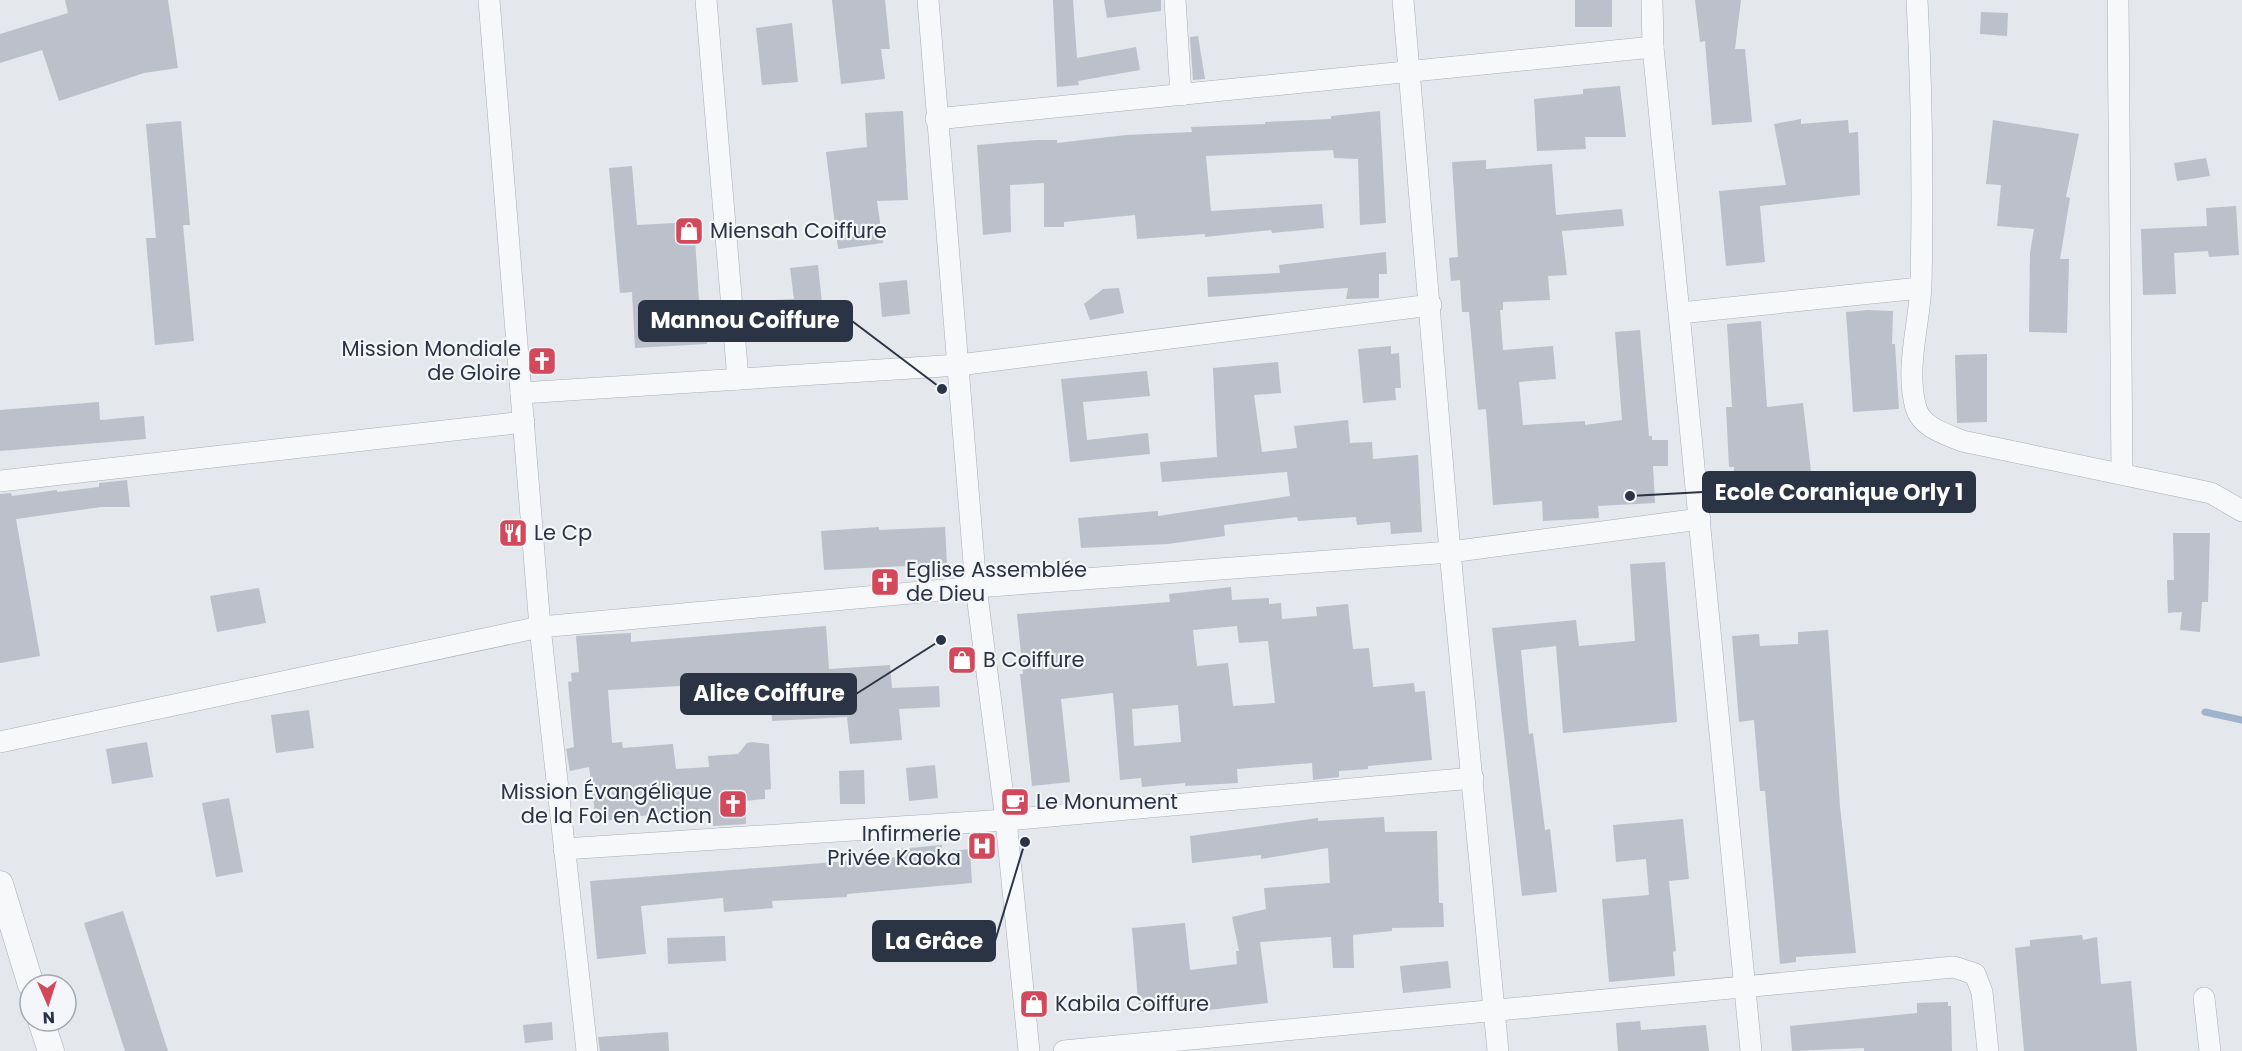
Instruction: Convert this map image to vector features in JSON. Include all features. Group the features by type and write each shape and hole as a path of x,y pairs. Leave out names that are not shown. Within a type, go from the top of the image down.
{"street":[{"path":"489,0 540,627 587,1051"},
{"path":"706,0 738,379"},
{"path":"928,0 976,587 1006,820 1029,1051"},
{"path":"1175,0 1181,95"},
{"path":"1403,0 1431,305 1450,552 1498,1051"},
{"path":"1652,0 1653,47 1750,1051"},
{"path":"1917,0 1922,93 1920,288 1911,382 1917,411 1934,430 1962,441 2211,493 2242,511"},
{"path":"2118,0 2122,474"},
{"path":"936,119 1653,47"},
{"path":"1680,314 1920,288"},
{"path":"521,393 959,365 1431,305"},
{"path":"0,482 524,422"},
{"path":"0,742 540,627 976,587 1450,552 1700,519"},
{"path":"564,849 1006,820 1473,778"},
{"path":"0,884 27,973"},
{"path":"1064,1051 1954,967 1975,974 1982,992 1988,1051"},
{"path":"2204,999 2211,1051"},
{"path":"45,1033 51,1051"}],"building":[{"path":"65,0 168,0 178,68 144,73 59,101 42,50 0,63 0,34 68,13"},
{"path":"832,0 885,0 890,49 881,49 885,79 841,84"},
{"path":"1053,0 1073,0 1077,58 1136,47 1140,70 1078,81 1079,85 1057,87"},
{"path":"1104,0 1161,0 1161,11 1107,18"},
{"path":"1575,0 1612,0 1612,27 1575,27"},
{"path":"1695,0 1741,0 1735,49 1745,49 1752,122 1712,125 1705,41 1700,42"},
{"path":"1981,12 2008,13 2007,36 1980,34"},
{"path":"792,23 798,82 762,85 756,28"},
{"path":"1198,36 1205,79 1193,80 1190,37"},
{"path":"1620,86 1626,137 1585,137 1586,149 1537,151 1534,99 1583,94 1583,89"},
{"path":"903,111 908,200 877,201 883,243 838,249 826,152 867,147 865,113"},
{"path":"1380,111 1386,223 1360,225 1358,159 1334,158 1333,150 1206,156 1211,211 1322,204 1324,228 1272,233 1271,230 1205,237 1205,234 1137,239 1135,215 1064,222 1064,227 1044,227 1044,183 1010,185 1011,232 983,235 977,145 1037,140 1057,140 1057,143 1126,135 1192,132 1191,127 1331,119 1331,116"},
{"path":"1801,119 1801,124 1848,120 1849,133 1858,132 1860,195 1760,206 1765,262 1726,266 1719,191 1786,185 1774,124"},
{"path":"1993,120 2079,134 2066,197 2070,198 2060,259 2069,259 2067,333 2029,332 2030,253 2034,229 1997,226 2001,185 1986,184"},
{"path":"181,121 190,225 183,225 194,341 155,345 146,238 156,238 146,124"},
{"path":"2206,158 2210,176 2177,181 2174,163"},
{"path":"1486,160 1486,169 1552,164 1556,215 1622,209 1624,226 1562,231 1567,275 1548,276 1550,300 1503,302 1503,310 1500,310 1503,350 1553,346 1556,379 1519,382 1523,425 1585,421 1585,425 1622,420 1615,332 1640,330 1649,436 1652,436 1652,440 1668,440 1668,466 1653,466 1655,503 1598,506 1599,518 1543,521 1542,501 1493,505 1486,409 1478,410 1469,312 1462,312 1460,280 1451,281 1449,258 1458,257 1452,162"},
{"path":"632,166 637,225 694,222 699,301 705,301 707,344 635,348 632,292 620,293 609,168"},
{"path":"2236,206 2239,255 2209,257 2208,251 2174,253 2176,294 2143,295 2141,229 2207,226 2206,208"},
{"path":"1386,252 1387,274 1379,274 1379,298 1346,299 1348,288 1208,297 1207,277 1280,273 1279,265"},
{"path":"818,265 825,332 776,337 773,300 794,299 790,268"},
{"path":"907,280 910,314 882,317 879,283"},
{"path":"1119,288 1124,313 1090,320 1084,304 1103,289"},
{"path":"1893,311 1892,344 1895,344 1899,409 1853,412 1846,312"},
{"path":"1761,321 1767,407 1803,403 1813,489 1790,489 1790,502 1734,504 1734,467 1729,467 1726,407 1732,407 1727,324"},
{"path":"1391,346 1391,354 1399,353 1401,388 1395,388 1396,400 1363,403 1358,349"},
{"path":"1987,354 1987,422 1957,423 1955,355"},
{"path":"1278,362 1281,393 1254,395 1262,452 1297,448 1294,426 1348,420 1350,443 1372,442 1373,459 1418,455 1422,532 1391,534 1390,522 1357,525 1356,517 1298,521 1297,517 1224,525 1225,536 1168,544 1081,548 1078,518 1158,511 1158,516 1290,496 1287,472 1162,482 1160,462 1217,457 1213,368"},
{"path":"1147,371 1150,396 1083,402 1087,440 1148,433 1150,454 1070,462 1061,379"},
{"path":"99,402 100,420 144,416 146,439 0,451 0,410"},
{"path":"127,480 130,507 101,507 16,519 40,656 0,663 0,494 11,493 12,496 57,490 57,492 99,487 99,483"},
{"path":"879,527 879,530 945,527 947,564 824,570 821,531"},
{"path":"2173,533 2210,533 2208,602 2202,602 2200,632 2180,630 2182,612 2168,613 2167,580 2174,580"},
{"path":"1665,562 1677,722 1563,733 1556,646 1521,650 1529,734 1533,733 1545,830 1550,829 1557,892 1522,896 1492,628 1576,620 1579,646 1635,641 1630,564"},
{"path":"1231,587 1232,600 1269,598 1269,604 1281,603 1282,619 1317,616 1316,607 1348,604 1353,649 1369,648 1373,687 1414,683 1415,692 1425,691 1432,760 1368,766 1368,769 1339,771 1339,777 1313,780 1312,763 1237,769 1238,783 1185,786 1185,783 1142,787 1141,778 1120,780 1113,693 1061,699 1070,782 1032,786 1020,674 1023,674 1017,614 1170,602 1169,594","holes":["1237,626 1239,643 1268,641 1275,703 1233,706 1228,663 1197,666 1193,630","1178,705 1181,742 1134,746 1132,709"]},
{"path":"259,588 266,623 217,632 210,596"},
{"path":"826,626 829,669 890,665 892,688 939,686 940,707 899,709 902,740 850,744 847,717 772,721 770,681 608,690 612,743 622,742 623,748 673,744 676,769 709,767 708,756 738,754 747,743 769,744 771,789 765,790 765,799 745,801 746,824 713,826 712,812 657,814 596,822 589,767 570,771 566,749 574,747 568,682 572,681 571,673 579,672 576,636 631,633 631,642"},
{"path":"1828,630 1840,806 1856,953 1796,957 1796,962 1780,964 1765,791 1760,791 1754,720 1739,722 1732,636 1759,634 1760,646 1798,644 1798,632"},
{"path":"309,710 314,748 276,753 271,715"},
{"path":"147,742 153,777 112,784 106,749"},
{"path":"935,765 938,798 909,801 906,768"},
{"path":"864,770 865,804 840,804 839,771"},
{"path":"229,798 243,872 216,877 202,803"},
{"path":"1384,817 1385,832 1437,831 1439,903 1443,903 1444,927 1392,928 1392,931 1353,935 1354,968 1333,968 1331,937 1260,942 1268,1003 1209,1010 1209,1006 1139,1012 1132,928 1185,923 1190,970 1237,964 1236,951 1239,951 1232,917 1266,909 1264,888 1330,883 1328,848 1261,859 1261,855 1192,863 1190,836 1318,818 1318,821"},
{"path":"1683,819 1689,879 1669,881 1676,951 1673,952 1675,976 1609,982 1602,899 1649,895 1646,859 1616,862 1613,825"},
{"path":"942,845 942,852 970,849 972,883 847,894 847,897 772,901 773,908 724,912 723,898 641,906 646,954 597,959 590,881 900,857 899,849"},
{"path":"123,911 168,1051 125,1051 84,923"},
{"path":"2082,935 2083,940 2097,937 2101,984 2131,981 2137,1051 2024,1051 2015,948 2030,946 2030,940"},
{"path":"725,936 726,961 668,964 667,938"},
{"path":"1448,961 1451,988 1403,993 1400,966"},
{"path":"1948,1002 1948,1006 1951,1006 1952,1051 1864,1051 1864,1048 1792,1051 1790,1026 1917,1013 1917,1003"},
{"path":"1640,1021 1641,1030 1706,1025 1709,1051 1618,1051 1616,1023"},
{"path":"552,1022 553,1040 525,1043 523,1025"},
{"path":"668,1032 669,1051 600,1051 598,1037"}],"waterway":[{"path":"2205,712 2242,720"}],"place":[{"name":"Miensah Coiffure","path":"689,231"},
{"name":"Mission Mondiale de Gloire","path":"542,361"},
{"name":"Mannou Coiffure","path":"942,389"},
{"name":"Ecole Coranique Orly 1","path":"1630,496"},
{"name":"Le Cp","path":"513,533"},
{"name":"Eglise Assemblée de Dieu","path":"885,582"},
{"name":"Alice Coiffure","path":"941,640"},
{"name":"B Coiffure","path":"962,660"},
{"name":"Le Monument","path":"1015,802"},
{"name":"Mission Évangélique de la Foi en Action","path":"733,804"},
{"name":"La Grâce","path":"1025,842"},
{"name":"Infirmerie Privée Kaoka","path":"982,846"},
{"name":"Kabila Coiffure","path":"1034,1004"}]}
